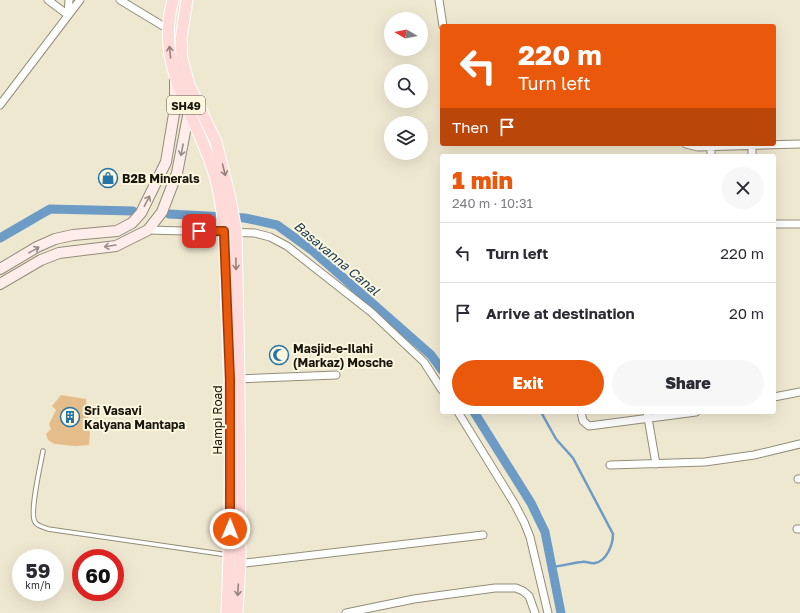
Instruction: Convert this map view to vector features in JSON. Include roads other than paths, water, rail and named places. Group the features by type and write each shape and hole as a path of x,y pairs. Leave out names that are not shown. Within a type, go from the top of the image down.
{"main road":[{"name":"SH49","path":"173,0 168,29 170,57 175,79 204,145 235,228 235,380"},
{"name":"SH49","path":"187,0 181,39 182,59 189,84 216,142 227,208 223,229"},
{"path":"0,269 38,247 56,239 73,235 117,231 132,223 141,213 166,162 175,108 175,79"},
{"path":"0,284 41,260 59,254 116,246 134,239 148,230 162,212 177,173 189,111"},
{"name":"Hampi Road","path":"223,229 235,380 233,561 227,613"},
{"name":"SH49","path":"233,561 237,613"}],"street":[{"path":"48,0 68,15"},
{"path":"68,15 69,0"},
{"path":"0,105 80,0"},
{"path":"120,0 168,29"},
{"path":"439,0 443,24"},
{"path":"776,145 800,144"},
{"path":"711,154 711,146 752,146 752,154"},
{"path":"776,224 800,224"},
{"path":"148,230 235,228 270,237 287,246 371,312 424,362 440,387"},
{"path":"235,380 336,375"},
{"path":"776,397 800,392"},
{"path":"459,414 524,522 533,550 548,613"},
{"path":"582,414 585,424 589,426 648,416 672,414"},
{"path":"648,416 656,464"},
{"path":"610,465 705,462 754,455 800,444"},
{"path":"233,561 483,534"},
{"path":"346,613 414,599 496,588 516,588 523,591 529,596 534,613"}],"lane":[{"path":"43,451 33,510 35,522 40,526 233,561"}],"waterway":[{"name":"Basavanna Canal","path":"0,238 50,209 133,211"},
{"name":"Basavanna Canal","path":"169,214 245,218 277,225 313,251 431,355 440,367"},
{"name":"Basavanna Canal","path":"475,414 531,503 545,532 561,613"},
{"path":"542,414 556,439 573,458 613,534 608,552 599,562 584,562 551,567"}],"place":[{"name":"B2B Minerals","path":"108,178"},
{"name":"Masjid-e-Ilahi (Markaz) Mosche","path":"279,355"},
{"name":"Sri Vasavi Kalyana Mantapa","path":"70,417"}]}
